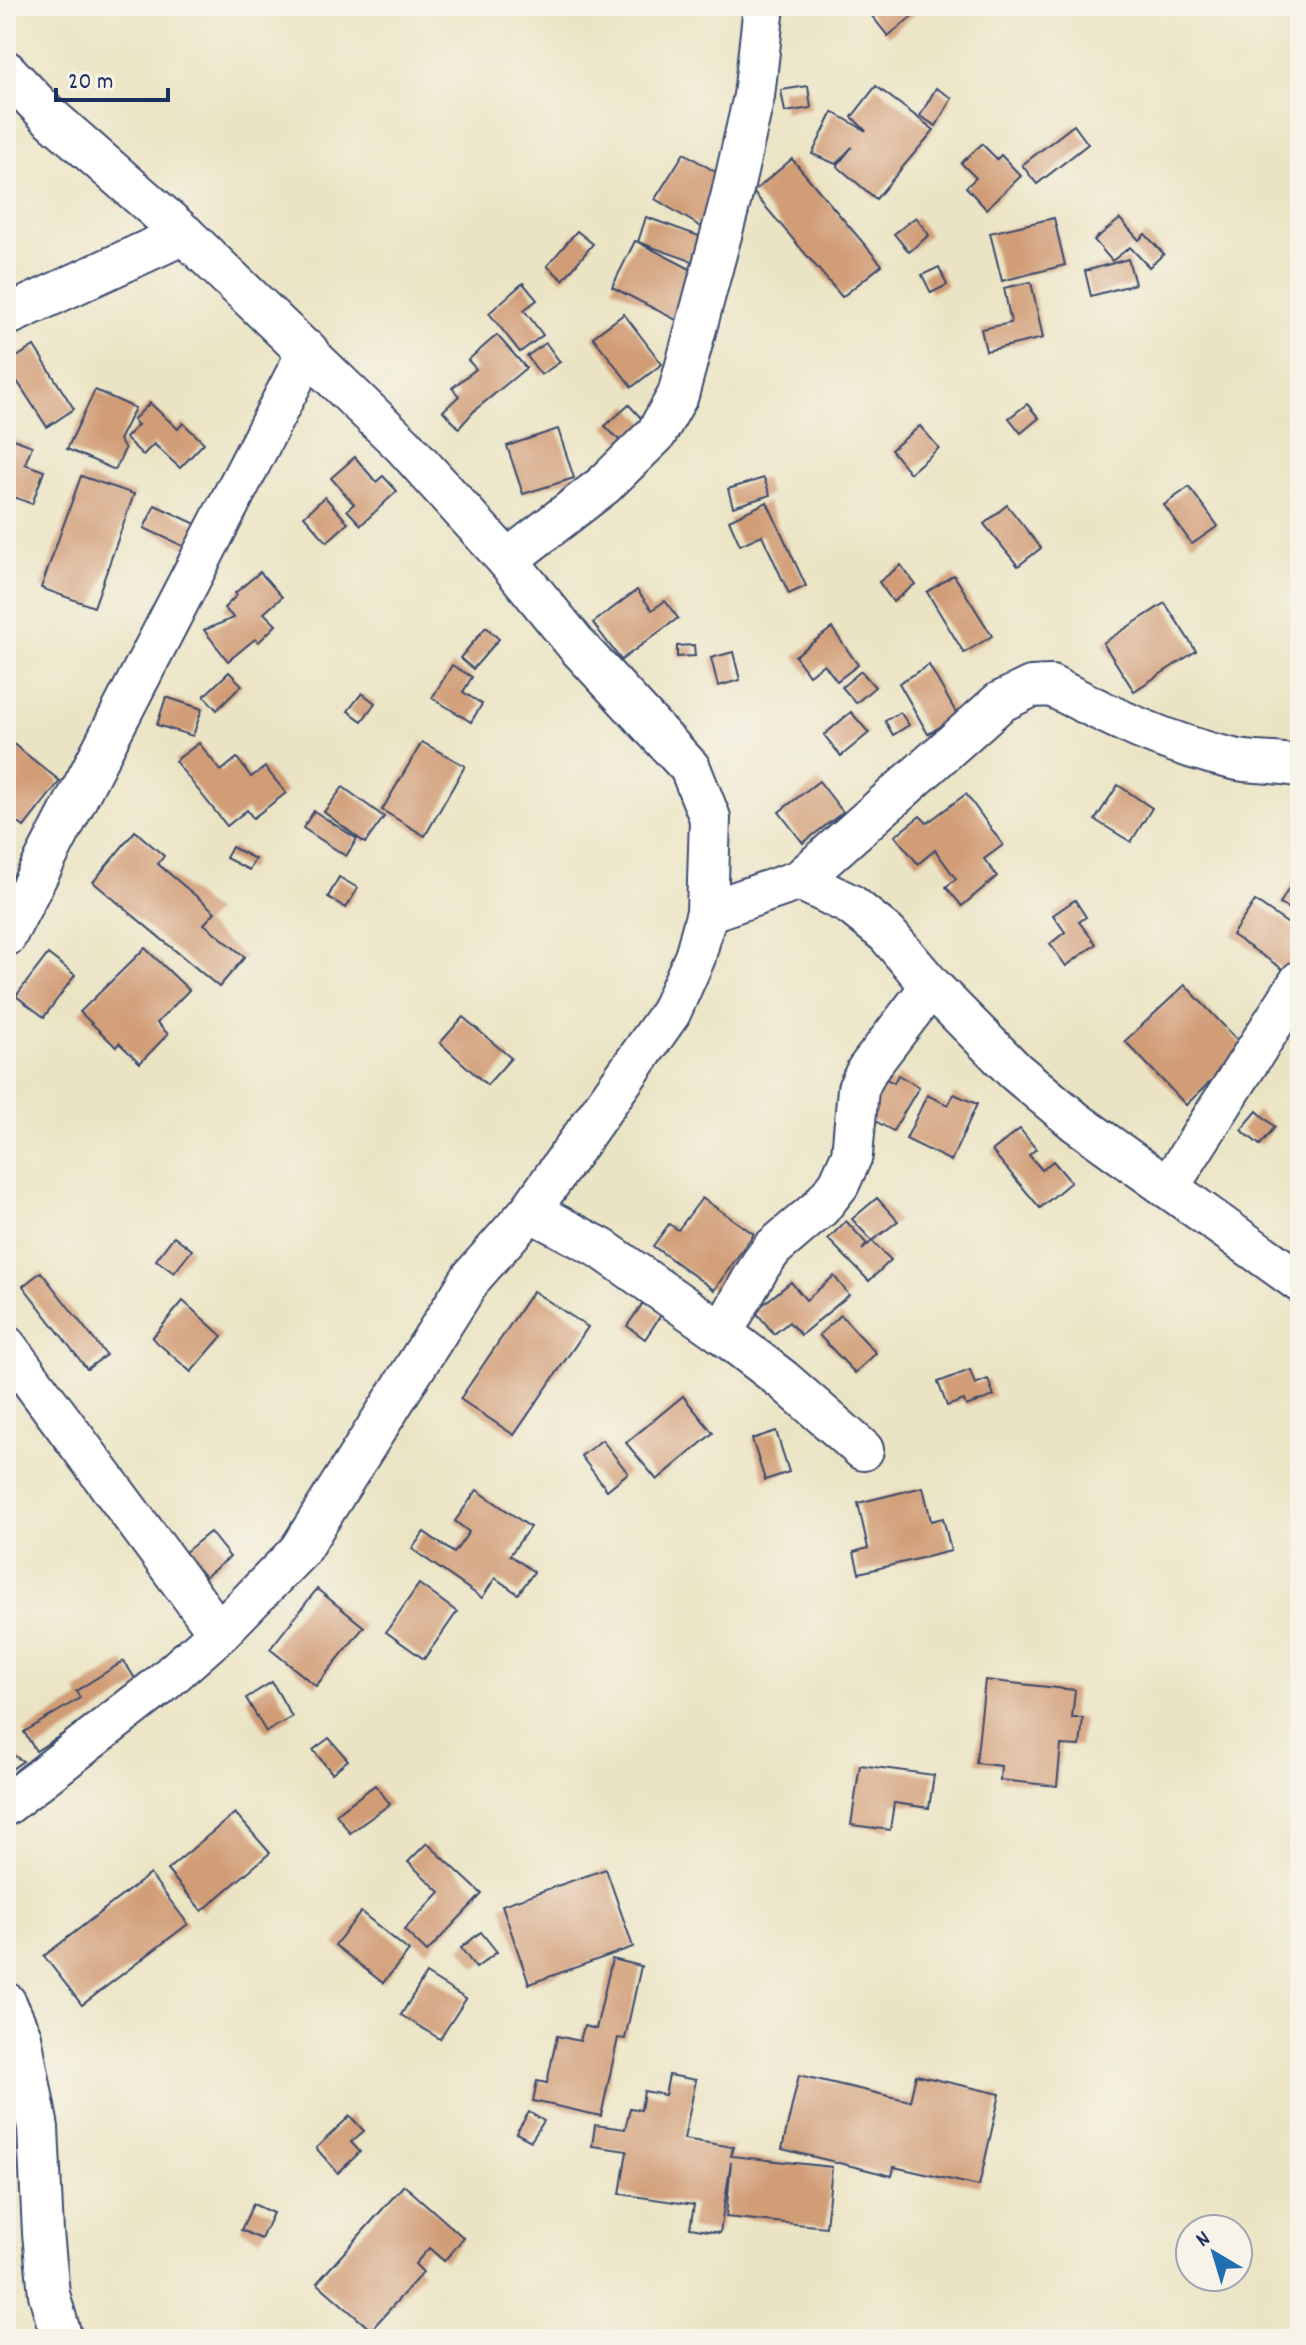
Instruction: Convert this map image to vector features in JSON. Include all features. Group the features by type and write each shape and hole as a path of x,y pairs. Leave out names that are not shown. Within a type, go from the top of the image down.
{"street":[{"path":"507,560 604,485 646,445 656,434 678,395 731,198 754,96 764,6"},
{"path":"6,71 49,116 184,234 403,445 507,560 579,648 690,768 710,818 707,912 695,957 670,1013 530,1211 472,1277 299,1551 219,1633 158,1687 6,1805"},
{"path":"6,316 184,234"},
{"path":"6,936 308,351"},
{"path":"707,912 800,880 1000,702 1041,684 1051,686 1144,733 1182,746 1237,760 1300,767"},
{"path":"800,880 851,905 887,934 931,986 1015,1071 1076,1122 1300,1282"},
{"path":"1168,1188 1300,981"},
{"path":"722,1333 773,1248 820,1208 839,1184 852,1155 858,1089 867,1070 931,986"},
{"path":"530,1211 602,1249 722,1333 783,1380 863,1450"},
{"path":"6,1346 219,1633"},
{"path":"6,2003 21,2037 38,2128 49,2294 62,2339"}],"building":[{"path":"864,6 925,6 888,36"},
{"path":"808,86 811,108 785,112 781,90"},
{"path":"876,86 934,130 876,199 837,166 852,147 836,164 812,154 833,112 866,131 852,117"},
{"path":"936,88 952,98 936,126 920,116"},
{"path":"1074,125 1088,144 1037,184 1022,165"},
{"path":"982,144 997,159 1001,155 1021,176 986,209 966,187 976,178 961,163"},
{"path":"684,153 732,182 703,228 655,199"},
{"path":"792,159 882,265 842,297 753,192"},
{"path":"646,217 716,242 708,267 638,242"},
{"path":"916,217 929,235 909,252 894,234"},
{"path":"1054,218 1065,265 1002,281 990,233"},
{"path":"1120,219 1139,240 1145,234 1164,254 1149,267 1130,247 1112,261 1094,240"},
{"path":"577,231 593,244 563,280 547,266"},
{"path":"635,241 700,274 676,320 612,287"},
{"path":"1128,259 1135,284 1091,296 1085,271"},
{"path":"939,267 947,285 931,293 922,275"},
{"path":"1031,282 1043,338 986,351 981,329 1011,323 1004,288"},
{"path":"523,283 537,300 524,310 543,335 520,352 489,313"},
{"path":"624,314 662,364 632,387 593,337"},
{"path":"497,335 526,368 475,410 459,428 443,411 459,396 452,388 476,369 468,360"},
{"path":"546,343 560,362 541,375 527,356"},
{"path":"34,346 74,409 47,427 6,364"},
{"path":"95,390 135,408 119,440 125,449 115,470 67,449"},
{"path":"150,403 178,429 183,423 204,443 180,468 154,444 143,455 125,438 138,425 133,420"},
{"path":"1027,404 1039,418 1021,433 1009,418"},
{"path":"629,405 654,432 632,453 605,426"},
{"path":"920,426 939,448 910,473 891,450"},
{"path":"558,429 574,478 523,494 507,446"},
{"path":"6,436 32,446 25,464 44,471 32,504 6,494"},
{"path":"355,457 376,482 383,476 397,491 361,525 347,510 354,504 331,478"},
{"path":"81,476 134,494 94,607 41,588"},
{"path":"764,478 770,495 733,507 728,489"},
{"path":"1189,487 1218,526 1192,544 1164,505"},
{"path":"325,497 348,523 327,542 304,516"},
{"path":"767,502 806,586 789,594 762,535 740,545 729,520"},
{"path":"155,505 198,525 187,548 144,528"},
{"path":"1007,505 1041,548 1018,566 984,524"},
{"path":"901,565 915,584 893,602 879,582"},
{"path":"260,572 282,597 264,613 276,625 259,642 255,639 228,661 204,630 234,618 224,608 237,595 235,593"},
{"path":"954,575 992,636 964,653 927,592"},
{"path":"637,590 652,610 665,601 678,618 621,660 593,623"},
{"path":"1165,603 1196,651 1134,691 1103,643"},
{"path":"486,627 499,639 473,669 460,658"},
{"path":"832,628 858,665 837,681 824,664 809,675 795,656"},
{"path":"694,645 695,656 677,657 677,646"},
{"path":"733,652 740,680 718,686 711,658"},
{"path":"452,665 472,677 463,692 482,704 471,722 432,698"},
{"path":"929,665 958,716 928,734 899,683"},
{"path":"861,671 875,687 856,703 842,687"},
{"path":"229,672 242,685 217,710 204,696"},
{"path":"362,693 375,703 362,721 348,711"},
{"path":"166,697 202,709 193,736 157,725"},
{"path":"851,712 869,733 841,756 824,735"},
{"path":"900,712 909,725 893,735 885,721"},
{"path":"11,742 60,781 24,827 6,813 6,749"},
{"path":"422,742 465,766 425,836 382,810"},
{"path":"199,743 221,771 237,758 251,777 265,767 286,793 253,818 247,810 227,826 175,761"},
{"path":"819,781 843,812 803,843 779,812"},
{"path":"1118,785 1152,808 1131,842 1095,820"},
{"path":"343,787 384,817 365,843 324,812"},
{"path":"966,794 1003,845 984,859 997,876 962,906 946,887 956,879 935,850 918,864 895,836 920,816 927,823"},
{"path":"314,811 357,839 346,856 303,828"},
{"path":"135,831 164,856 158,864 215,912 204,924 245,957 219,987 93,882"},
{"path":"232,847 255,859 249,870 226,858"},
{"path":"1300,868 1300,915 1280,904"},
{"path":"339,877 358,888 346,908 328,897"},
{"path":"1075,900 1086,917 1079,922 1096,944 1066,966 1050,944 1065,932 1053,915"},
{"path":"1255,901 1300,932 1299,980 1232,935"},
{"path":"145,948 189,990 157,1023 168,1034 140,1063 119,1043 116,1047 80,1012"},
{"path":"48,954 75,975 44,1017 16,996"},
{"path":"1185,985 1245,1048 1186,1105 1125,1041"},
{"path":"463,1017 511,1058 487,1085 440,1043"},
{"path":"898,1075 919,1087 893,1131 861,1113 882,1077 894,1083"},
{"path":"954,1094 977,1104 951,1161 906,1139 927,1095 948,1105"},
{"path":"1257,1111 1275,1127 1260,1145 1241,1130"},
{"path":"1020,1129 1036,1149 1029,1155 1042,1170 1053,1161 1071,1182 1040,1208 992,1151"},
{"path":"702,1198 754,1234 714,1290 653,1246 669,1224 678,1230"},
{"path":"877,1198 898,1221 872,1241 852,1219"},
{"path":"846,1221 867,1244 862,1250 872,1241 891,1260 869,1281 828,1239"},
{"path":"174,1236 192,1250 174,1273 156,1260"},
{"path":"41,1272 106,1355 87,1369 23,1286"},
{"path":"834,1276 849,1295 801,1335 789,1322 774,1334 755,1311 791,1282 806,1300"},
{"path":"533,1291 588,1327 514,1435 460,1399"},
{"path":"183,1301 222,1336 191,1372 152,1338"},
{"path":"643,1303 661,1315 645,1339 627,1326"},
{"path":"841,1315 876,1353 855,1373 819,1335"},
{"path":"970,1370 975,1384 988,1379 994,1396 966,1406 964,1400 947,1406 938,1382"},
{"path":"683,1396 713,1433 657,1480 626,1443"},
{"path":"776,1431 789,1472 765,1480 752,1439"},
{"path":"602,1440 628,1473 607,1490 581,1456"},
{"path":"923,1487 931,1521 943,1518 951,1551 859,1573 854,1552 868,1548 858,1503"},
{"path":"477,1490 530,1527 510,1555 534,1572 518,1594 495,1578 482,1598 412,1549 424,1532 454,1553 469,1532 455,1521"},
{"path":"210,1532 230,1557 205,1577 184,1553"},
{"path":"419,1584 457,1612 424,1659 386,1632"},
{"path":"317,1589 364,1627 316,1686 270,1649"},
{"path":"124,1661 139,1685 36,1751 24,1732 80,1698 76,1691"},
{"path":"985,1680 1075,1690 1072,1718 1083,1718 1080,1746 1061,1745 1057,1786 1000,1780 1001,1766 976,1763"},
{"path":"272,1682 292,1717 266,1732 246,1698"},
{"path":"329,1738 348,1760 332,1773 313,1750"},
{"path":"6,1751 23,1761 6,1773"},
{"path":"860,1765 934,1775 929,1808 894,1803 890,1830 851,1825"},
{"path":"375,1785 390,1804 350,1833 336,1814"},
{"path":"235,1813 270,1853 202,1911 167,1870"},
{"path":"427,1843 482,1894 427,1952 404,1930 440,1892 408,1862"},
{"path":"606,1869 633,1947 529,1984 502,1905"},
{"path":"150,1874 188,1924 82,2005 44,1956"},
{"path":"361,1912 409,1951 383,1983 335,1945"},
{"path":"481,1932 497,1952 476,1968 461,1948"},
{"path":"612,1959 641,1966 625,2039 618,2038 601,2116 533,2101 537,2081 547,2083 557,2036 580,2041 584,2026 596,2029"},
{"path":"426,1974 466,1999 440,2039 401,2015"},
{"path":"669,2075 696,2080 684,2139 733,2147 731,2156 832,2167 826,2227 726,2217 731,2162 720,2233 690,2228 694,2205 620,2194 627,2151 592,2146 595,2125 625,2129 630,2108 641,2110 644,2091 665,2095"},
{"path":"799,2075 910,2101 916,2075 1000,2094 979,2186 894,2167 892,2176 782,2149"},
{"path":"529,2112 544,2121 531,2141 516,2133"},
{"path":"350,2116 364,2131 351,2142 360,2152 338,2173 316,2148"},
{"path":"404,2185 464,2238 444,2261 429,2248 415,2264 423,2272 371,2330 317,2283"},
{"path":"253,2204 273,2213 261,2239 241,2230"}]}
